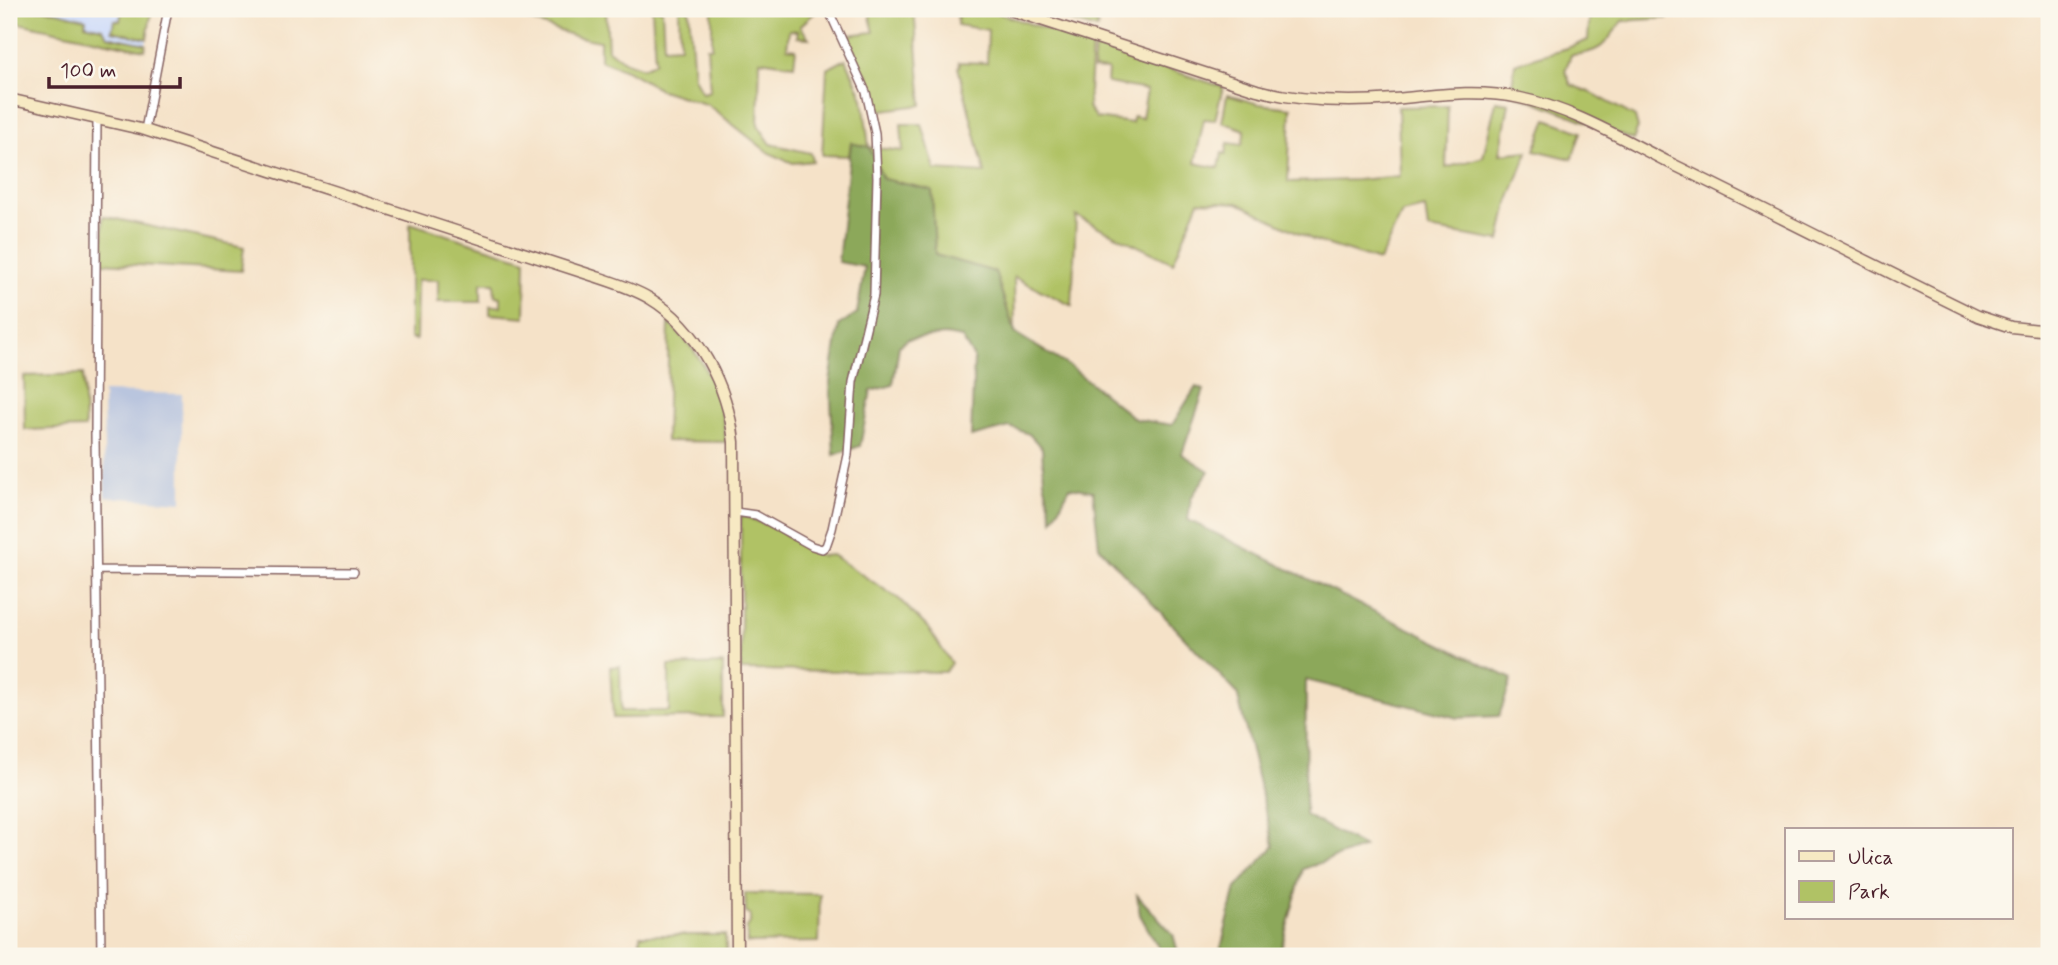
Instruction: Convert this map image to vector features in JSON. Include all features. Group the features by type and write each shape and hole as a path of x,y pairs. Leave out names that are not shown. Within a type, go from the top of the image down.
{"street":[{"path":"145,130 168,9"},
{"path":"736,512 756,515 812,547 822,549 826,546 832,529 848,454 853,382 874,295 877,177 874,133 866,92 828,9"},
{"path":"1007,9 1257,90 1292,98 1352,101 1477,92 1511,96 1543,104 1723,188 1978,316 2011,327 2049,331"},
{"path":"9,99 145,130 594,276 642,295 657,303 676,319 697,345 723,393 733,428 736,512 737,956"},
{"path":"96,117 95,446 101,956"},
{"path":"98,570 354,572"}],"shaded area":[{"path":"9,9 152,9 145,50 9,21"},
{"path":"103,392 182,394 182,502 105,497"}],"green space":[{"path":"9,9 46,9 86,19 85,24 102,28 108,36 146,44 145,50 9,21"},
{"path":"122,9 152,9 147,39 112,31 114,20 120,21"},
{"path":"497,9 606,9 608,50 626,62 643,68 655,62 652,9 662,9 664,47 680,46 679,9 689,9 694,77 702,93 710,91 707,47 712,47 712,9 819,9 800,26 809,38 797,37 798,31 789,30 787,48 796,49 794,65 760,60 758,125 771,144 811,153 813,161 793,163 769,153 708,105 661,90 626,70 600,60 600,41 574,36"},
{"path":"871,9 914,9 922,105 876,111 869,78 864,73 847,35 874,32"},
{"path":"958,9 985,9 1092,44 1088,108 1096,118 1132,123 1133,116 1142,118 1147,90 1107,83 1108,70 1093,69 1095,45 1223,87 1215,120 1204,119 1195,163 1219,168 1222,153 1226,154 1228,143 1242,145 1245,130 1222,122 1227,95 1259,104 1291,108 1288,182 1400,176 1398,107 1448,106 1446,168 1483,157 1496,101 1509,103 1500,154 1528,151 1508,203 1500,241 1428,229 1425,208 1402,213 1379,261 1313,240 1238,203 1199,201 1173,263 1076,216 1072,306 1014,277 1015,333 995,272 935,255 932,190 883,179 851,143 849,156 822,155 827,69 846,59 863,98 869,147 903,151 901,124 922,124 935,170 985,173 958,67 959,62 987,63 988,30 957,25"},
{"path":"1031,9 1058,10 1073,14 1098,24 1097,29"},
{"path":"1590,9 1667,9 1668,18 1622,21 1596,50 1571,55 1565,71 1571,85 1592,93 1635,117 1638,128 1633,140 1511,92 1515,64 1588,40"},
{"path":"1547,119 1581,132 1572,159 1535,150"},
{"path":"851,143 869,147 883,179 932,190 935,255 995,272 1015,333 1072,368 1135,419 1172,425 1196,387 1204,390 1182,454 1209,471 1191,498 1188,520 1512,679 1499,716 1458,718 1306,680 1305,815 1364,847 1303,869 1279,956 1219,956 1236,888 1274,846 1237,693 1099,547 1093,491 1070,487 1053,520 1044,481 1042,448 1029,434 1010,427 971,437 974,358 962,338 945,335 908,339 899,346 893,385 871,391 860,446 834,455 830,382 839,325 857,313 865,267 838,262"},
{"path":"103,216 244,247 241,271 103,263"},
{"path":"410,223 526,260 525,317 490,314 490,306 501,306 501,297 495,296 494,283 481,283 481,302 438,302 438,280 417,280 416,340 410,338"},
{"path":"669,323 693,349 709,376 716,391 726,442 666,441"},
{"path":"83,374 85,428 25,430 24,376"},
{"path":"741,515 775,528 821,556 832,555 899,599 929,629 951,663 945,672 741,670"},
{"path":"723,664 723,717 613,718 610,667 620,666 621,711 669,711 669,666"},
{"path":"745,893 820,894 819,942 747,943 750,915 746,913"},
{"path":"1137,895 1173,934 1179,956 1135,956 1135,950 1160,950 1140,915"},
{"path":"640,935 725,935 727,956 640,955"}]}
